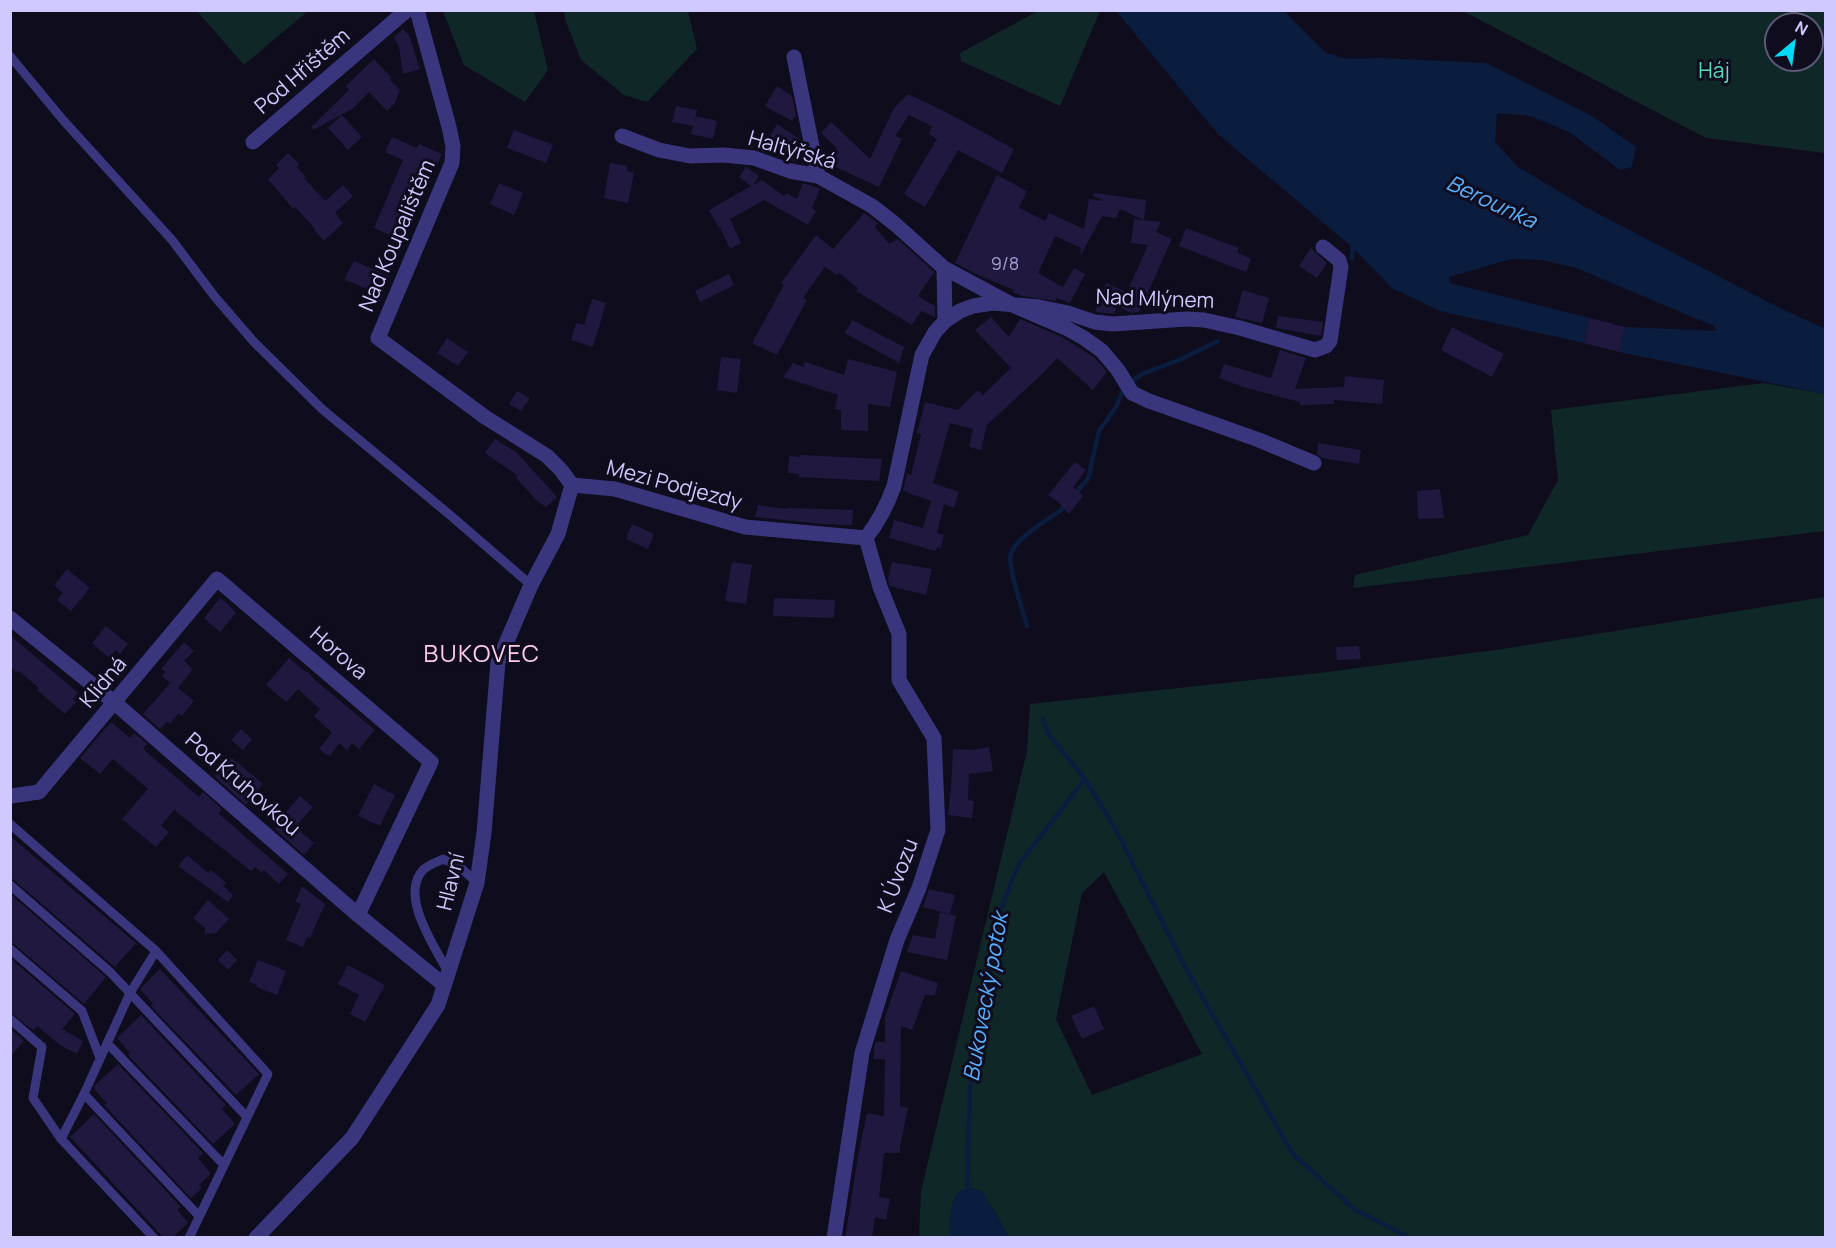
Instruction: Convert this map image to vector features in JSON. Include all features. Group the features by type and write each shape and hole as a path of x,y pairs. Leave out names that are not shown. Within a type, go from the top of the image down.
{"street":[{"name":"Pod Hřištěm","path":"253,142 406,10"},
{"name":"Nad Koupalištěm","path":"417,10 449,127 453,146 452,163 378,338 485,417 547,456 572,485"},
{"path":"794,57 818,176"},
{"name":"Haltýřská","path":"622,136 659,150 690,156 723,155 754,158 790,171 818,176 872,207 895,224 944,268 1015,306"},
{"name":"Nad Mlýnem","path":"1015,306 1039,307 1113,324 1204,320 1315,350 1326,346 1330,341 1341,267 1339,260 1323,247"},
{"path":"944,268 945,321"},
{"path":"866,538 878,522 894,486 922,355 934,332 945,321 973,306 993,303 1015,306 1066,328 1102,351 1118,370 1132,393 1314,462"},
{"name":"Hlavní","path":"256,1238 352,1138 438,1005 477,883 484,833 498,662 531,585 558,534 572,485"},
{"name":"Mezi Podjezdy","path":"572,485 615,489 745,526 866,538"},
{"name":"K Úvozu","path":"834,1238 862,1053 897,940 920,888 938,830 934,738 899,680 899,634 880,587 866,538"},
{"name":"Klidná","path":"11,796 39,792 218,579"},
{"name":"Horova","path":"218,579 431,762 358,915"},
{"name":"Pod Kruhovkou","path":"10,618 115,703 358,915 446,978"}],"lane":[{"path":"10,56 63,120 172,240 215,297 254,342 322,409 531,585"},
{"path":"10,824 156,951 268,1074 189,1238"},
{"path":"446,978 416,904 414,893 416,882 423,870 444,859 460,867 477,883"},
{"path":"10,885 111,972 247,1118"},
{"path":"10,949 82,1011 100,1058"},
{"path":"62,1139 130,993 156,951"},
{"path":"10,1019 42,1047 33,1098 62,1139 154,1238"},
{"path":"107,1043 224,1165"},
{"path":"84,1094 200,1216"}],"green space":[{"path":"1040,10 1100,11 1060,106 961,61 960,53"},
{"path":"197,11 308,11 244,65"},
{"path":"443,11 534,11 548,70 525,102 464,65"},
{"path":"564,11 688,11 697,49 647,102 624,95 581,60"},
{"name":"Háj","path":"1463,11 1825,11 1825,153 1706,138"},
{"path":"1764,383 1825,394 1825,531 1353,588 1355,575 1528,535 1558,480 1551,410"},
{"path":"1825,597 1825,1237 1009,1237 981,1191 970,1188 961,1190 955,1196 950,1237 919,1238 921,1191 1027,751 1030,704 1327,672 1503,649","holes":["1104,872 1202,1054 1092,1095 1056,1019 1082,893"]}],"water":[{"name":"Berounka","path":"1116,11 1284,11 1326,53 1347,59 1380,58 1486,63 1592,116 1636,147 1632,167 1620,170 1569,132 1530,116 1497,113 1495,142 1518,167 1587,208 1825,329 1825,394 1619,352 1625,327 1716,331 1714,326 1576,268 1543,260 1511,259 1449,277 1450,283 1590,318 1584,343 1440,311 1392,288 1353,248 1218,134"},
{"path":"970,1188 981,1191 1009,1237 950,1237 955,1197 960,1191"}],"building":[{"path":"403,29 409,35 420,69 403,74 399,47 394,37"},
{"path":"374,59 400,90 395,103 387,111 369,92 352,109 313,130 311,127 349,90 346,86"},
{"path":"777,86 792,96 796,115 792,121 765,106"},
{"path":"908,94 1014,149 1002,173 958,150 925,207 904,194 937,139 929,134 932,126 909,115 895,136 902,139 879,187 829,164 837,148 821,133 831,122 870,159 894,108"},
{"path":"676,106 697,110 696,116 717,121 713,139 691,134 693,126 672,122"},
{"path":"342,115 362,137 348,150 328,128"},
{"path":"777,124 801,140 803,152 797,162 765,145"},
{"path":"514,130 553,145 546,163 507,148"},
{"path":"392,137 417,148 419,144 442,154 430,181 416,175 407,197 415,201 410,211 416,214 404,241 374,228 403,160 385,152"},
{"path":"288,153 299,164 297,167 306,177 304,178 325,201 343,185 353,196 335,213 343,223 324,241 268,179 279,168 276,165"},
{"path":"610,163 627,166 627,171 634,173 628,203 604,198"},
{"path":"746,167 759,176 753,185 762,180 784,196 786,193 797,199 803,183 820,189 812,208 816,211 808,225 764,200 730,219 741,243 730,249 709,210 751,186 739,177"},
{"path":"997,175 1027,191 1019,208 1045,221 1049,213 1084,229 1089,199 1104,201 1093,196 1094,193 1146,200 1144,220 1120,209 1116,218 1102,216 1082,253 1080,253 1081,248 1055,236 1038,273 1063,287 1074,268 1085,274 1070,303 1057,298 1056,301 1022,296 1013,292 1014,290 955,263"},
{"path":"499,183 523,193 514,215 490,204"},
{"path":"864,213 878,223 875,227 889,244 898,239 934,272 918,296 935,306 935,317 921,311 912,325 856,291 858,288 839,273 837,275 825,267 803,298 807,300 777,355 752,343 784,285 781,283 816,235 833,249"},
{"path":"1134,219 1161,222 1156,232 1172,239 1139,312 1131,313 1117,306 1114,314 1095,312 1106,283 1127,292 1148,245 1131,243"},
{"path":"1186,228 1239,248 1237,252 1251,259 1246,272 1179,246"},
{"path":"1311,248 1327,263 1317,278 1299,266"},
{"path":"354,261 389,276 380,295 344,279"},
{"path":"729,274 734,285 700,302 695,291"},
{"path":"1243,290 1269,298 1262,323 1235,317"},
{"path":"592,299 606,303 593,347 571,340 576,323 584,325"},
{"path":"1278,316 1323,322 1321,336 1276,328"},
{"path":"991,317 1009,337 1020,319 1062,337 1095,358 1107,372 1093,390 1057,358 987,425 981,450 969,447 973,429 950,423 933,483 959,492 954,508 944,504 937,533 944,535 941,548 937,547 936,551 889,538 894,520 923,528 931,501 903,491 907,473 911,475 921,434 917,433 925,402 958,410 978,390 983,395 1011,368 975,330"},
{"path":"1590,318 1625,327 1619,352 1584,343"},
{"path":"852,320 904,347 899,363 845,333"},
{"path":"1452,327 1504,354 1492,377 1441,350"},
{"path":"447,338 468,352 458,366 437,353"},
{"path":"1280,350 1306,358 1295,389 1344,387 1345,376 1384,380 1382,404 1334,400 1334,404 1300,405 1300,402 1243,387 1219,378 1224,364 1271,378"},
{"path":"721,357 741,359 737,393 717,390"},
{"path":"848,359 897,372 890,407 868,404 868,431 841,430 841,410 835,409 838,395 783,377 793,363 804,367 805,362 844,375"},
{"path":"517,391 530,398 521,411 509,404"},
{"path":"495,439 517,453 557,497 546,507 538,502 516,478 518,476 485,453"},
{"path":"1318,443 1361,450 1359,464 1322,458 1317,454"},
{"path":"800,455 882,459 879,481 799,477 799,474 788,473 789,456 800,457"},
{"path":"1075,462 1086,470 1073,487 1083,496 1069,514 1048,495"},
{"path":"1440,489 1444,518 1418,519 1417,491"},
{"path":"758,505 786,509 853,510 852,525 755,517"},
{"path":"632,524 654,534 648,549 626,539"},
{"path":"732,562 752,565 746,604 725,601"},
{"path":"892,562 932,569 926,595 890,586 888,579"},
{"path":"67,569 90,588 71,611 57,600 63,593 54,585"},
{"path":"220,598 236,613 220,632 204,618"},
{"path":"774,598 835,600 834,618 773,616"},
{"path":"106,626 128,644 120,654 116,650 109,658 92,643"},
{"path":"10,635 78,693 73,699 76,702 65,714 37,690 39,688 19,671 10,667"},
{"path":"184,642 194,651 184,661 193,669 178,688 194,701 182,716 179,713 170,724 167,722 160,729 143,714 170,683 162,676 165,672 161,669"},
{"path":"1359,646 1361,659 1337,660 1336,647"},
{"path":"289,658 375,730 359,749 352,743 347,750 339,743 330,756 324,753 319,749 332,733 314,716 320,709 298,689 286,702 266,685"},
{"path":"111,722 130,738 134,733 147,744 143,749 199,797 203,792 222,809 218,813 288,874 279,884 264,870 262,873 255,867 251,871 174,810 161,826 169,832 156,847 122,819 148,789 113,759 100,774 80,758"},
{"path":"241,729 252,739 243,750 231,740"},
{"path":"989,747 993,771 969,774 968,800 974,801 972,818 948,815 953,749 972,750"},
{"path":"232,758 263,784 246,805 215,777"},
{"path":"374,784 395,795 380,826 358,816"},
{"path":"300,796 313,807 298,824 303,828 300,831 314,843 304,855 275,829 280,823 278,821"},
{"path":"10,836 136,943 115,967 10,878"},
{"path":"187,855 208,873 211,870 226,883 223,886 233,895 228,902 178,866"},
{"path":"302,886 325,904 310,938 307,937 303,947 286,940 301,904 295,902"},
{"path":"929,889 955,895 950,914 923,907"},
{"path":"10,894 106,977 84,1004 10,942"},
{"path":"208,900 229,919 216,933 205,934 205,928 193,918"},
{"path":"940,912 956,916 947,960 907,952 913,935 935,939"},
{"path":"227,950 237,960 228,970 218,960"},
{"path":"10,958 75,1014 62,1029 83,1041 77,1054 60,1045 37,1026 33,1030 10,1012"},
{"path":"258,960 286,971 277,995 249,982"},
{"path":"348,965 385,985 365,1022 350,1014 359,995 338,984"},
{"path":"160,969 259,1074 236,1095 151,1006 153,1004 140,989"},
{"path":"901,971 938,983 935,995 925,995 912,1030 901,1026 900,1106 908,1108 900,1153 884,1153 879,1197 890,1199 886,1220 875,1217 872,1238 845,1238 867,1113 884,1116 885,1059 874,1059 874,1047 876,1042 885,1042 885,1017"},
{"path":"1094,1006 1104,1029 1082,1039 1071,1016"},
{"path":"141,1015 226,1105 222,1109 235,1124 213,1144 128,1055 130,1053 117,1038"},
{"path":"10,1028 24,1041 10,1057"},
{"path":"118,1064 203,1153 198,1158 211,1174 199,1185 202,1188 191,1198 104,1105 107,1103 94,1089 95,1085"},
{"path":"94,1114 181,1207 177,1210 188,1223 172,1238 164,1238 70,1137"}],"waterway":[{"path":"1352,258 1353,243"},
{"path":"1130,383 1142,374 1179,360 1218,341"},
{"path":"1074,495 1088,479 1099,431 1116,407 1124,388"},
{"path":"1027,626 1013,578 1011,553 1019,541 1066,504"},
{"path":"1043,718 1048,734 1085,779 1115,828 1184,965 1292,1153 1354,1209 1410,1238"},
{"name":"Bukovecký potok","path":"969,1192 967,1184 970,1087 1000,912 1018,865 1085,779"}],"district":[{"name":"BUKOVEC","path":"482,655"}]}
